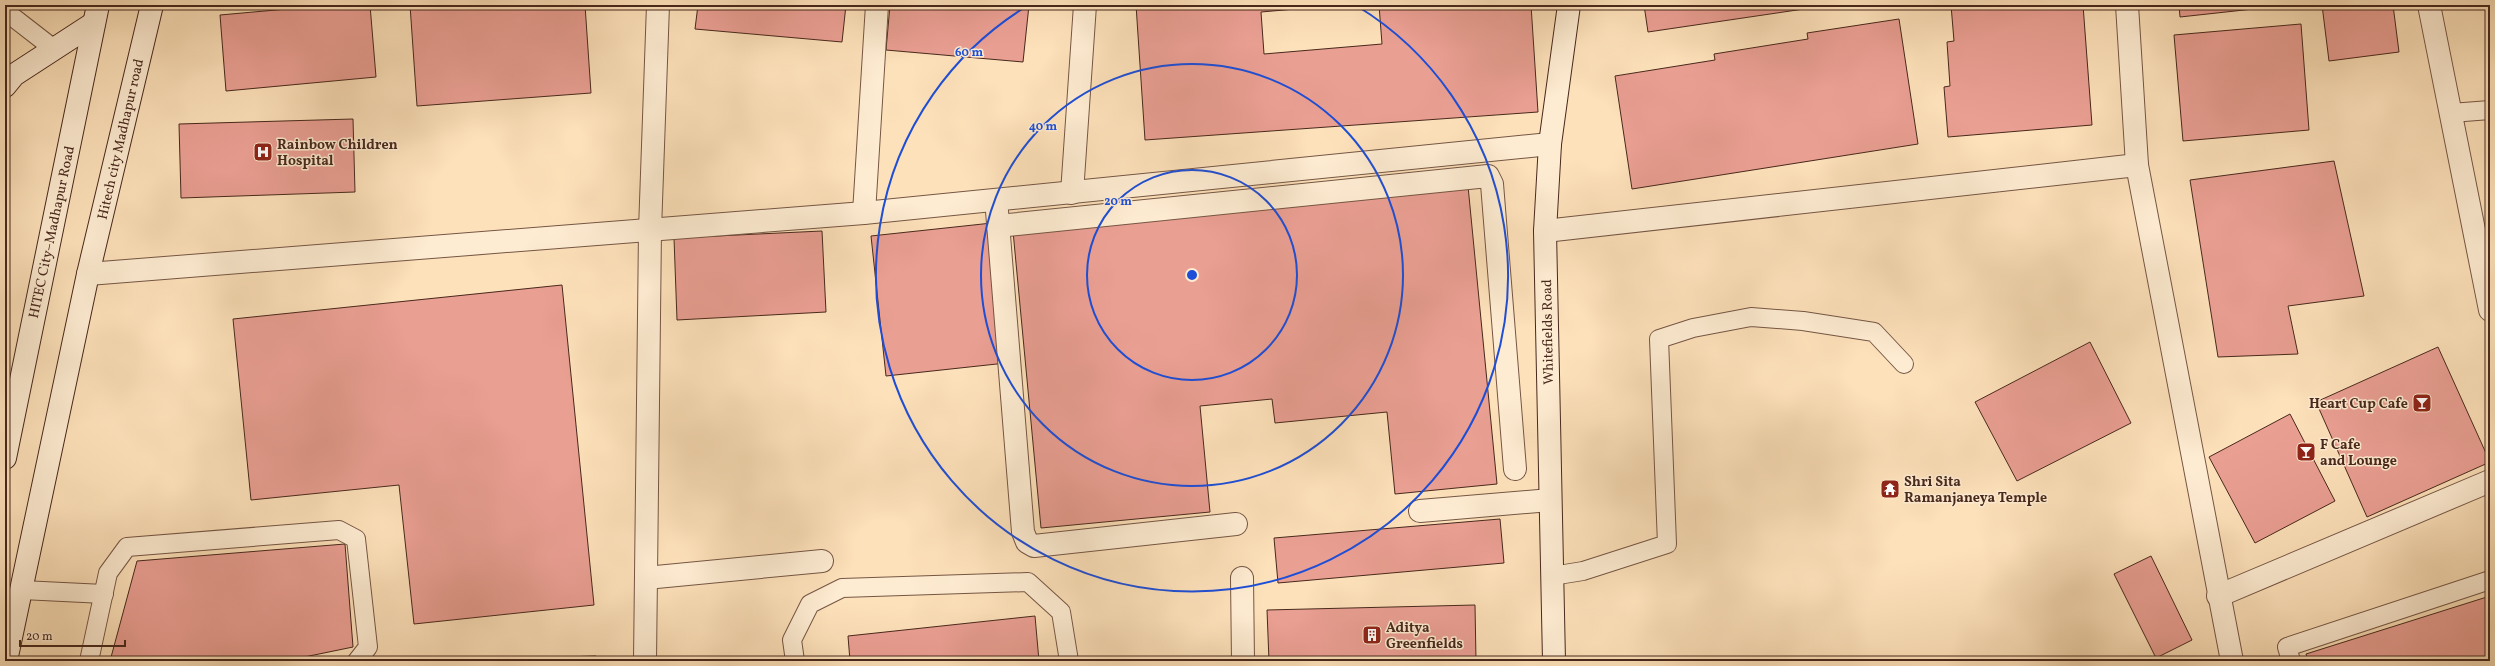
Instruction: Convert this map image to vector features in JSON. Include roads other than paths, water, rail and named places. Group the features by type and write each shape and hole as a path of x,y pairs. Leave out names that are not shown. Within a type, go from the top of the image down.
{"street":[{"name":"Hitech city Madhapur road","path":"88,274 152,5"},
{"path":"645,661 650,230 658,5"},
{"path":"864,213 877,5"},
{"path":"1072,193 1084,5"},
{"name":"Whitefields Road","path":"1554,661 1545,231 1550,144 1569,5"},
{"path":"2127,5 2137,165 2218,596 2232,661"},
{"path":"2430,5 2490,310"},
{"path":"5,86 14,75 54,49 96,14"},
{"name":"HITEC City–Madhapur Road","path":"5,458 96,14"},
{"path":"6,661 88,274 864,213 1550,144"},
{"path":"1545,231 2137,165"},
{"path":"998,226 1488,176 1492,184 1515,468"},
{"path":"996,200 1023,532 1027,542 1034,546 1236,524"},
{"path":"2218,596 2490,481"},
{"path":"1420,511 1550,500"},
{"path":"646,578 822,562"},
{"path":"1242,578 1243,661"}],"lane":[{"path":"5,11 54,49"},
{"path":"2451,113 2490,110"},
{"path":"1552,576 1583,571 1667,544 1659,339 1693,328 1751,317 1803,321 1874,332 1904,364"},
{"path":"89,661 108,573 127,547 339,530 356,539 368,647 357,661"},
{"path":"2291,661 2287,647 2490,580"},
{"path":"794,661 792,640 810,604 842,588 1028,582 1061,612 1070,661"},
{"path":"22,590 104,594"}],"place":[{"name":"Rainbow Children Hospital","path":"263,152"},
{"name":"Heart Cup Cafe","path":"2422,403"},
{"name":"F Cafe and Lounge","path":"2306,452"},
{"name":"Shri Sita Ramanjaneya Temple","path":"1890,489"},
{"name":"Aditya Greenfields","path":"1372,635"}]}
